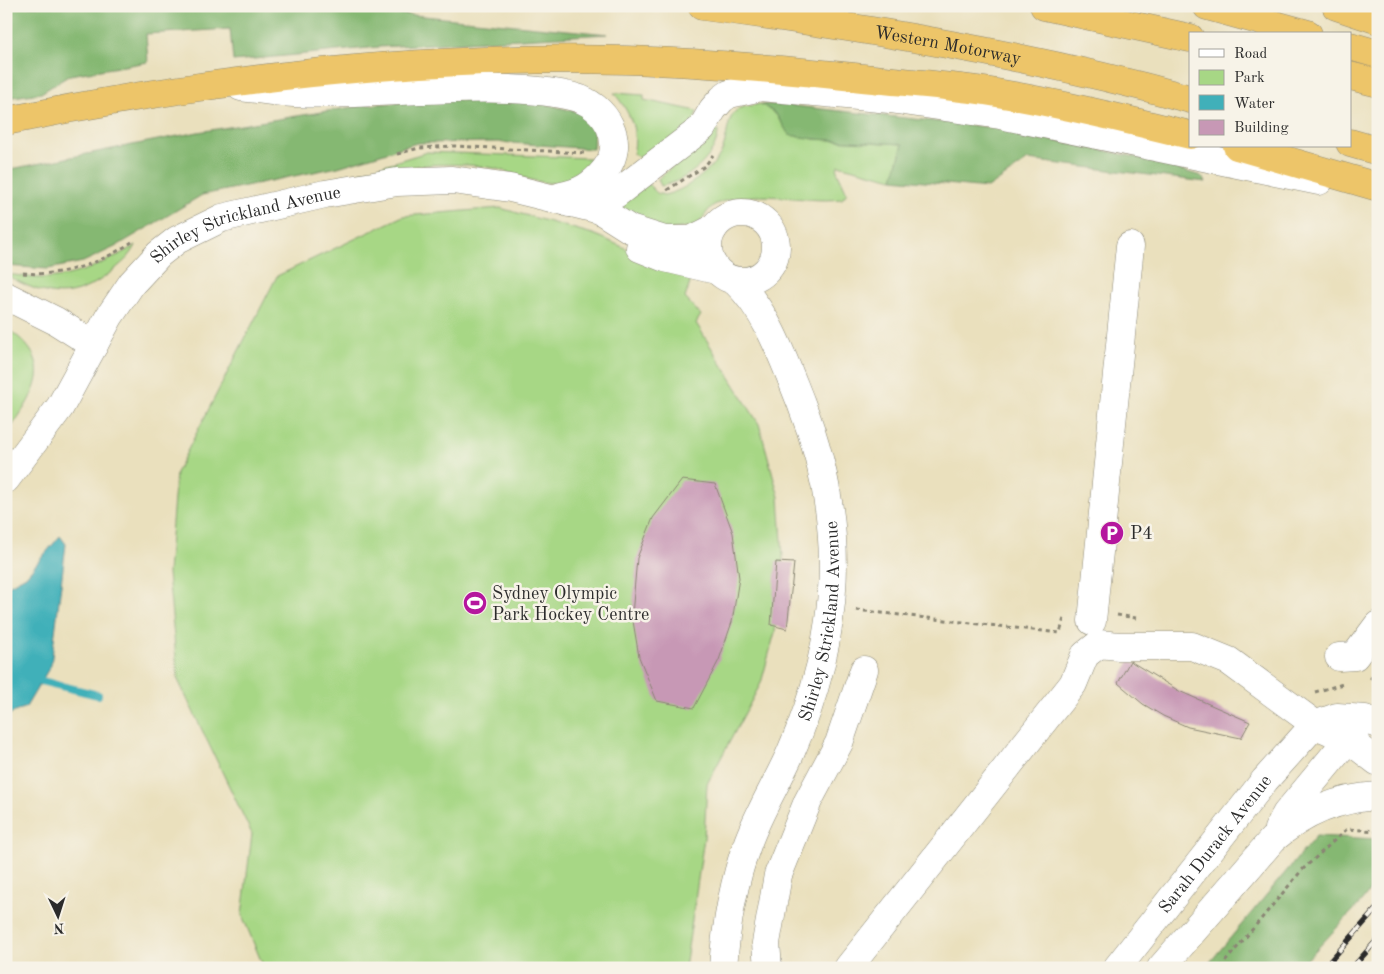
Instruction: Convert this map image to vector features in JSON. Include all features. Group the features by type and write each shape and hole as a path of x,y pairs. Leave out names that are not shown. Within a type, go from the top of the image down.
{"highway":[{"name":"Western Motorway","path":"702,6 864,30 1000,54 1189,99"},
{"path":"1044,6 1189,38"},
{"path":"1207,6 1301,32"},
{"path":"1336,6 1378,20"},
{"path":"1352,47 1378,54"},
{"path":"6,121 133,96 218,84 405,66 521,60 626,60 741,65 990,92 1126,119 1189,135"},
{"path":"1352,76 1378,83"},
{"path":"1352,144 1378,151"},
{"path":"1244,148 1378,187"}],"street":[{"path":"218,84 294,93 489,90 556,94 584,100 597,108 611,128 614,140 612,156 596,180 579,192 556,200"},
{"path":"556,200 593,202 616,194 702,128 713,109 722,99 729,94 761,87 890,99 1000,115 1128,140 1236,165 1378,191"},
{"name":"Shirley Strickland Avenue","path":"6,479 50,422 122,296 155,259 177,240 222,218 325,194 423,179 483,183 600,210 630,229 665,240 691,240 713,229"},
{"path":"600,210 617,234 634,246 664,258 736,276 768,269 776,251 772,232 759,217 740,213 720,220 708,239 707,250 710,261 736,276"},
{"path":"1092,621 1130,246"},
{"name":"Shirley Strickland Avenue","path":"723,968 726,922 748,842 790,752 820,674 833,607 833,532 821,462 790,374 756,307 751,289 736,276"},
{"path":"6,296 56,321 94,345"},
{"path":"1339,657 1355,656 1378,625"},
{"path":"848,968 1073,684 1085,654 1099,644 1119,646 1192,646 1216,654 1316,725 1348,739 1378,762"},
{"path":"768,968 766,943 778,875 808,801 839,743 864,670"},
{"path":"1316,725 1337,717 1374,716"},
{"path":"1274,840 1286,814 1348,739 1374,716"},
{"name":"Sarah Durack Avenue","path":"1117,968 1265,780 1294,746 1316,725"},
{"name":"Sarah Durack Avenue","path":"1161,968 1274,840 1287,828 1314,812 1341,801 1378,796"}],"path":[{"path":"833,607 1060,633 1066,611"},
{"path":"1362,676 1372,678 1378,682"},
{"path":"1310,692 1322,692 1348,682"},
{"path":"1220,968 1302,870 1347,829 1378,831"}],"green space":[{"path":"6,6 321,6 608,34 379,47 233,61 230,29 146,34 148,62 70,75 41,93 6,98"},
{"path":"614,93 644,95 644,100 697,111 693,124 646,161 633,154 635,145 634,129 628,114"},
{"path":"450,99 542,103 585,114 594,130 593,149 499,142 417,143 338,167 202,195 115,247 83,262 48,269 6,266 6,170 198,132 365,105"},
{"path":"761,104 776,114 781,123 814,139 903,144 893,179 838,165 837,171 847,193 842,199 827,200 761,196 729,199 714,205 697,226 657,231 617,205 648,184 657,193 664,195 689,185 712,166 722,151 729,123 734,113 741,108"},
{"path":"761,104 786,105 996,128 1140,158 1201,176 1206,182 1028,160 988,188 893,179 903,144 814,139 789,135 776,114"},
{"path":"714,131 718,131 717,141 706,159 690,174 670,184 661,186 658,179"},
{"path":"427,152 588,158 591,160 573,177 556,183 535,181 493,168 442,164 358,173"},
{"name":"Sydney Olympic Park Hockey Centre","path":"500,208 593,234 692,277 685,298 701,315 696,323 759,424 779,497 783,557 775,632 761,683 707,784 704,838 685,968 264,968 242,915 252,834 178,680 168,573 176,473 277,276 403,216"},
{"path":"136,245 128,257 110,273 96,283 71,293 59,294 34,289 6,275 41,278 79,272 102,263"},
{"path":"6,328 23,341 33,354 37,366 37,379 33,392 6,435"},
{"path":"1316,836 1378,839 1378,880 1362,901 1299,968 1205,968"}],"water":[{"path":"60,536 66,544 51,665 26,707 6,716 6,587 26,576"}],"building":[{"path":"682,480 715,484 733,533 739,578 732,622 719,660 694,708 657,701 639,657 632,615 637,558 653,518"},
{"path":"776,562 794,563 787,629 771,625"},
{"path":"1130,661 1179,691 1250,722 1241,738 1188,727 1163,716 1143,704 1118,683"}],"waterway":[{"path":"41,681 98,695"}],"railway":[{"path":"1324,968 1378,907"},
{"path":"1352,968 1378,939"}],"place":[{"name":"P4","path":"1112,533"},
{"name":"Sydney Olympic Park Hockey Centre","path":"475,603"}]}
